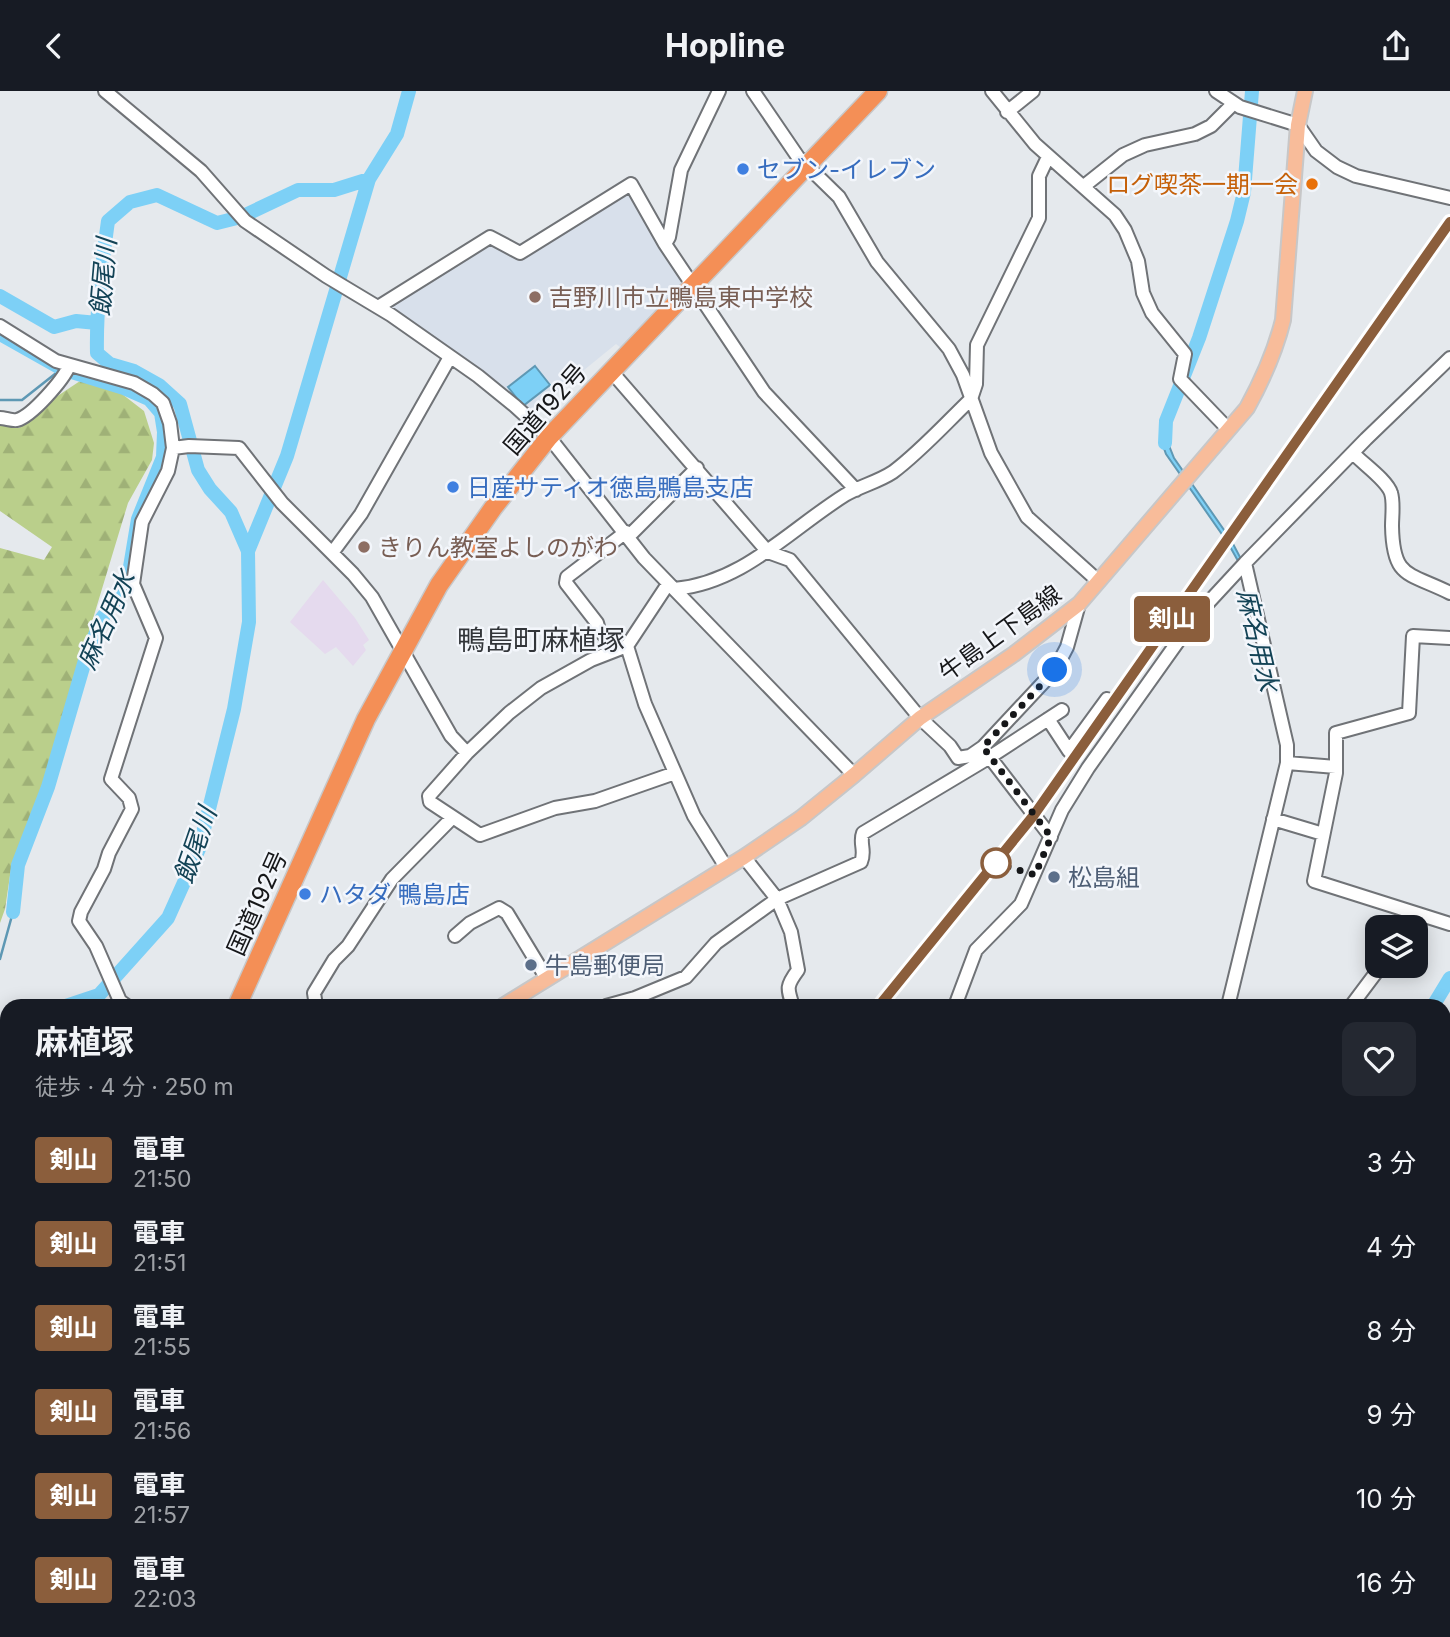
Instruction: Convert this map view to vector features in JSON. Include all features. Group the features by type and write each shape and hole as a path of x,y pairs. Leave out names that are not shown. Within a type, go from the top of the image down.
{"highway":[{"name":"国道192号","path":"240,999 366,719 439,585 493,508 549,437 878,91"}],"main road":[{"name":"牛島上下島線","path":"514,999 744,857 801,818 920,718 1014,654 1079,604 1247,408 1264,379 1277,347 1283,320 1298,125 1305,91"}],"street":[{"path":"105,91 201,171 241,217 450,357 497,391 549,437 644,558 854,775"},
{"path":"665,244 669,237 681,170 719,91"},
{"path":"753,91 798,157 839,197 877,262 948,349 963,375 991,453 1027,517 1097,580"},
{"path":"992,91 1024,133 1115,215 1125,230 1138,261 1143,293 1152,313 1185,354 1183,381 1228,429"},
{"path":"1007,112 1032,91"},
{"path":"1216,91 1237,106 1298,125 1316,151 1337,167 1356,176 1450,197"},
{"path":"1084,187 1123,155 1145,145 1195,134 1211,126 1237,106"},
{"path":"676,773 595,801 555,808 480,835 430,802 429,796 467,753 509,713 541,688 591,660 622,648 642,625 657,598 671,586 690,587 744,566 768,552 847,494 893,471 971,399 976,384 977,345 1039,218 1039,176 1048,156"},
{"path":"378,307 490,237 520,253 631,184 692,287 764,392 856,490"},
{"path":"0,326 68,369 134,383 163,403 170,423 173,448 168,471 142,522 133,584 156,638 111,779 129,798 132,809 79,921 98,950 118,999"},
{"path":"331,553 361,514 450,357"},
{"path":"957,999 976,950 1021,904 1062,810 1088,768 1184,633 1241,567 1450,358"},
{"path":"0,418 17,420 29,413 68,369"},
{"path":"611,371 768,552 790,561 920,718 950,746 958,758 987,752 1055,670 1067,647 1079,604"},
{"path":"173,448 239,448 282,503 353,574 372,597 451,736 467,753"},
{"path":"1353,453 1392,493 1392,551 1396,562 1410,575 1450,593"},
{"path":"697,468 627,534 567,577 566,583 597,623 599,630 622,648 694,815 726,867"},
{"path":"1230,999 1287,763 1287,745 1241,567"},
{"path":"1450,638 1413,636 1409,713 1336,733 1336,767 1314,881 1450,924"},
{"path":"1048,719 1069,751 1107,699"},
{"path":"631,999 686,977 716,943 777,899 861,862 864,854 860,839 863,833 987,752 1062,710"},
{"path":"987,752 1051,837"},
{"path":"1287,763 1336,767"},
{"path":"315,999 314,993 334,960 348,946 392,879 453,817"},
{"path":"1273,819 1323,834"},
{"path":"744,857 777,899 791,932 798,970 789,982 791,999"},
{"path":"456,936 470,923 499,908 507,913 547,978"},
{"path":"1356,999 1372,978"}],"shaded area":[{"name":"吉野川市立鴨島東中学校","path":"624,192 632,195 684,277 679,289 621,348 616,344 530,414 385,306 488,243 500,246 520,260"},
{"path":"1450,215 1450,229 1231,540 1228,535"},
{"path":"1225,539 1228,544 1036,818 891,999 879,999 1031,812"},
{"path":"323,580 355,618 369,640 363,645 366,650 353,666 336,647 325,654 290,622"}],"green space":[{"path":"80,381 122,394 144,411 154,443 152,460 128,503 46,774 11,869 5,909 0,923 0,548 44,560 52,547 0,511 0,425 19,428 47,403"}],"water":[{"path":"535,366 550,385 523,406 508,387"},
{"path":"1168,423 1168,443 1174,458 1231,540 1241,559 1243,576 1228,543 1166,454 1161,440 1161,429"}],"waterway":[{"name":"飯尾川","path":"248,551 287,456 369,179 397,134 409,91"},
{"name":"麻名用水","path":"1165,443 1166,421 1199,338 1237,221 1244,192 1252,91"},
{"name":"飯尾川","path":"87,999 99,995 168,918 199,849 234,709 249,622 248,551 231,512 210,489 198,470 180,404 159,385 134,371 110,364 97,353 98,303 108,221 130,202 157,195 217,223 241,217 298,190 334,190 369,179"},
{"path":"0,296 54,327 76,321 97,323"},
{"name":"麻名用水","path":"0,334 62,369 124,388 149,399 161,413 164,432 163,457 138,519 124,589 102,618 86,657 48,787 18,865 13,912"},
{"path":"0,400 22,400 60,370"},
{"name":"麻名用水","path":"0,959 13,912"},
{"path":"1437,999 1450,978"}],"railway":[{"path":"885,999 1034,815 1450,222"}],"train":[{"name":"剣山","path":"885,999 1034,815 1450,222"}],"place":[{"name":"セブン-イレブン","path":"743,169"},
{"name":"ログ喫茶一期一会","path":"1312,184"},
{"name":"吉野川市立鴨島東中学校","path":"535,297"},
{"name":"日産サティオ徳島鴨島支店","path":"453,487"},
{"name":"きりん教室よしのがわ","path":"364,547"},
{"name":"松島組","path":"1054,877"},
{"name":"ハタダ 鴨島店","path":"305,894"},
{"name":"牛島郵便局","path":"531,965"}],"district":[{"name":"鴨島町麻植塚","path":"541,640"}],"route":[{"path":"996,863 1035,875 1051,837 983,747 1055,670"}]}
